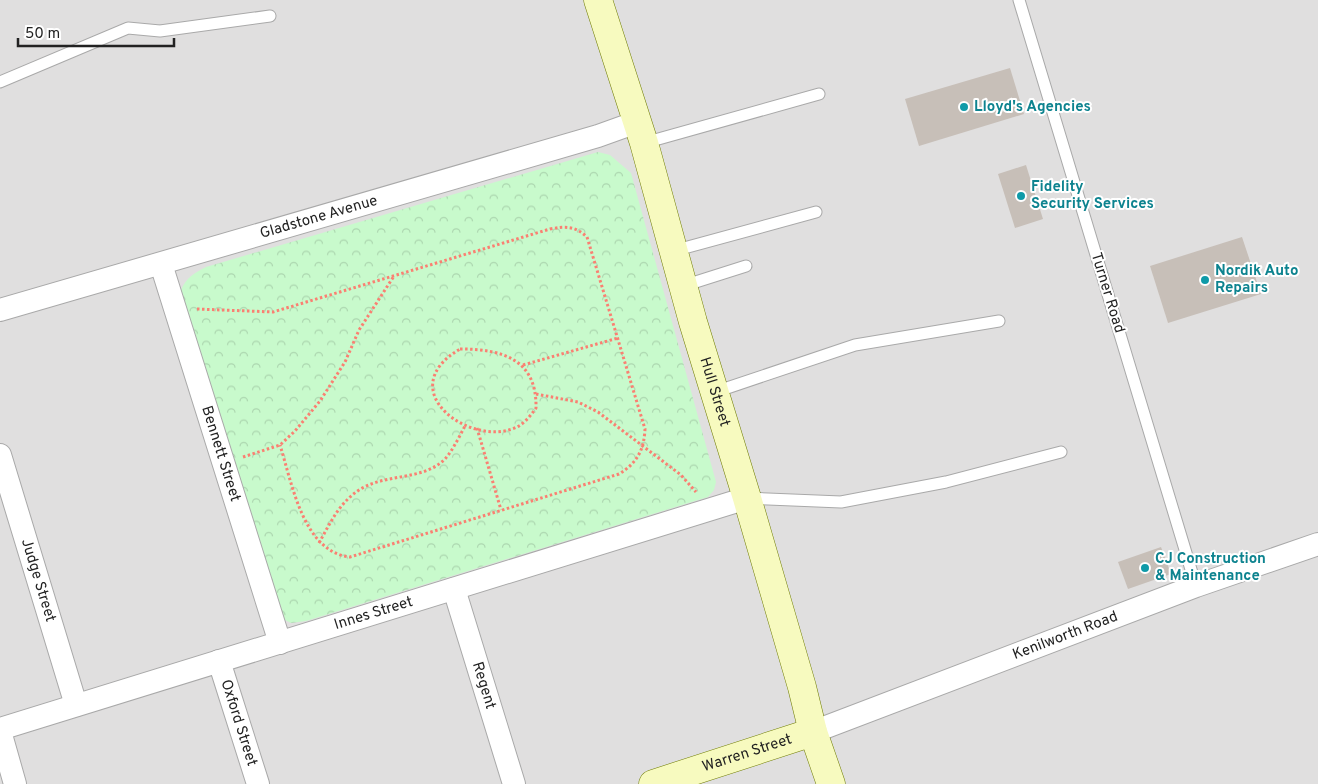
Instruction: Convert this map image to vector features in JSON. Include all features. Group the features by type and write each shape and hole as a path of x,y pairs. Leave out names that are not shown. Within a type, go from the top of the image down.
{"street":[{"name":"Hull Street","path":"598,0 641,132 683,286 747,498 802,687 813,732 831,784"},
{"name":"Gladstone Avenue","path":"0,310 598,136 641,132"},
{"name":"Bennett Street","path":"161,264 280,642"},
{"name":"Judge Street","path":"0,455 4,483 76,705"},
{"name":"Innes Street","path":"0,730 747,498"},
{"name":"Kenilworth Road","path":"813,732 1196,586 1318,544"},
{"name":"Regent","path":"454,589 514,784"},
{"name":"Oxford Street","path":"219,661 258,784"},
{"path":"0,730 15,784"},
{"name":"Warren Street","path":"653,784 813,732"}],"lane":[{"name":"Turner Road","path":"1019,0 1196,586"},
{"path":"0,82 128,28 160,31 270,16"},
{"path":"641,132 819,94"},
{"path":"674,251 816,212"},
{"path":"683,286 746,266"},
{"path":"715,392 855,345 999,321"},
{"path":"747,498 841,502 946,482 1061,452"}],"path":[{"path":"175,308 273,312 550,229 572,227 580,230 587,237 645,429 643,447 634,462 619,474 350,557 328,551 319,543 308,527 280,445"},
{"path":"224,464 280,445 295,431 320,400 345,362 359,330 394,276"},
{"path":"522,365 618,338"},
{"path":"484,349 513,359 522,365 529,375 536,394 536,408 518,427 505,431 465,426 443,412 437,402 434,388 434,371 445,358 460,350 484,349"},
{"path":"536,394 578,402 598,412 681,475 710,510"},
{"path":"319,543 334,516 350,497 366,486 387,478 427,472 444,459 465,426"},
{"path":"477,428 501,510"}],"shaded area":[{"path":"0,0 1318,0 1318,784 0,784"}],"green space":[{"path":"598,152 610,155 631,173 716,482 714,490 708,497 306,621 291,623 283,619 181,290 185,282 206,267"}],"building":[{"name":"Lloyd's Agencies","path":"1010,68 1024,114 919,146 905,99"},
{"name":"Fidelity Security Services","path":"1026,165 1043,219 1015,228 998,174"},
{"name":"Nordik Auto Repairs","path":"1242,237 1261,294 1168,323 1150,266"},
{"name":"CJ Construction & Maintenance","path":"1161,547 1171,574 1128,589 1118,562"}],"place":[{"name":"Lloyd's Agencies","path":"964,107"},
{"name":"Fidelity Security Services","path":"1021,196"},
{"name":"Nordik Auto Repairs","path":"1205,280"},
{"name":"CJ Construction & Maintenance","path":"1145,568"}]}
